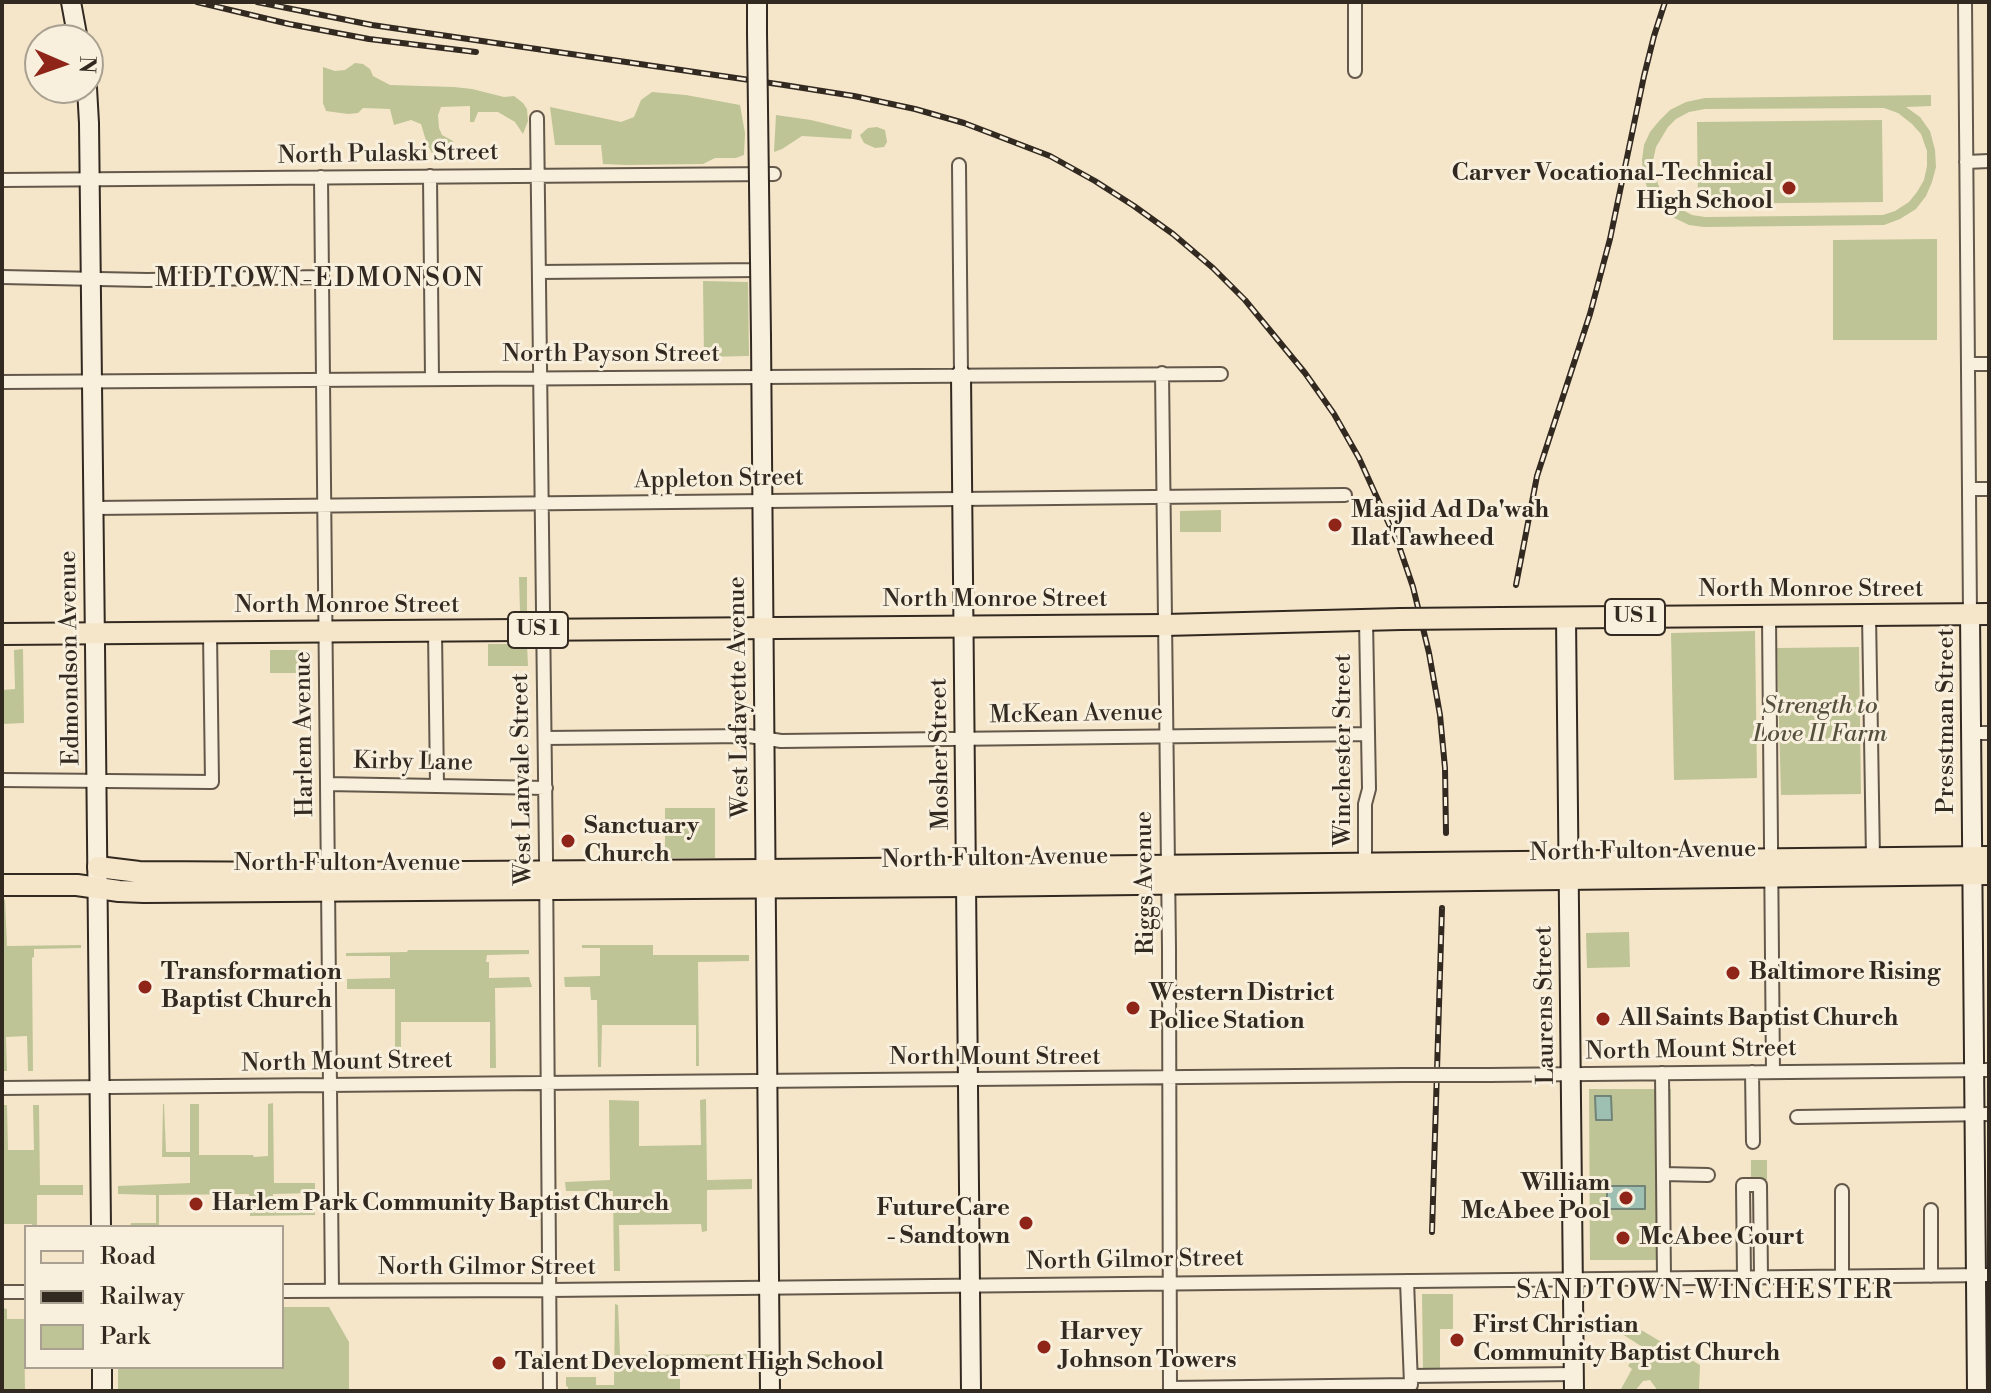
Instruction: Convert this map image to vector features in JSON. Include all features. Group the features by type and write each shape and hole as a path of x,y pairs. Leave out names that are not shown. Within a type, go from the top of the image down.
{"main road":[{"path":"71,2 75,24"},
{"name":"West Lafayette Avenue","path":"757,2 770,1391"},
{"name":"Edmondson Avenue","path":"87,104 101,1225"},
{"name":"Mosher Street","path":"961,375 971,1391"},
{"name":"North Monroe Street","path":"2,634 1165,625 1401,619 1980,614"},
{"name":"Presstman Street","path":"1977,1391 1982,1275 1980,614"},
{"name":"Laurens Street","path":"1566,618 1574,1382"},
{"name":"North Fulton Avenue","path":"1771,868 1873,858 1981,865"},
{"name":"North Fulton Avenue","path":"2,885 77,885 144,892 328,882 1981,865"},
{"name":"North Fulton Avenue","path":"98,867 328,882"},
{"path":"102,1369 102,1391"}],"street":[{"path":"1355,2 1355,71"},
{"name":"Presstman Street","path":"1965,2 1969,489 1980,614"},
{"name":"West Lanvale Street","path":"537,118 550,1391"},
{"path":"1966,162 1989,161"},
{"name":"Mosher Street","path":"959,165 961,375"},
{"path":"539,272 760,270 758,174"},
{"name":"North Pulaski Street","path":"2,180 774,174"},
{"path":"430,176 432,379"},
{"name":"Harlem Avenue","path":"321,177 332,1290"},
{"path":"2,277 322,277"},
{"path":"1968,364 1989,364"},
{"name":"Riggs Avenue","path":"1162,373 1170,1079 1170,1390"},
{"name":"North Payson Street","path":"2,382 1221,374"},
{"path":"1969,489 1989,489"},
{"name":"Appleton Street","path":"94,508 1345,495"},
{"path":"1869,615 1873,858"},
{"path":"1769,616 1773,1072"},
{"name":"Winchester Street","path":"1365,872 1365,804 1369,789 1366,620"},
{"path":"435,631 437,786"},
{"path":"2,780 212,782 210,633"},
{"name":"McKean Avenue","path":"545,738 749,736 781,741 1368,734"},
{"name":"Kirby Lane","path":"327,784 546,788"},
{"name":"North Mount Street","path":"2,1088 1982,1070"},
{"path":"1752,1072 1753,1142"},
{"path":"1662,1073 1664,1278"},
{"path":"1797,1117 1982,1114"},
{"path":"1663,1174 1708,1175"},
{"path":"1744,1278 1743,1185 1760,1185 1761,1277"},
{"path":"1842,1191 1842,1277"},
{"path":"1931,1210 1931,1276"},
{"name":"North Gilmor Street","path":"284,1291 1982,1275"},
{"path":"1407,1281 1411,1384"},
{"path":"2,1292 24,1292"},
{"path":"1170,1390 1574,1382"}],"green space":[{"path":"355,63 363,64 373,76 390,85 454,87 504,97 514,96 527,109 528,121 523,134 515,122 498,112 478,112 474,122 470,122 470,106 441,107 439,128 442,135 453,141 455,151 433,155 421,124 411,120 394,125 390,109 363,108 358,113 348,114 326,111 323,103 323,67 345,70"},
{"path":"652,92 740,105 745,133 744,155 715,158 703,164 603,164 601,145 555,145 550,107 621,122 634,117 641,100"},
{"path":"1931,95 1931,106 1906,107 1920,117 1930,131 1936,167 1932,182 1916,209 1884,225 1689,225 1666,214 1656,203 1643,175 1642,160 1650,132 1670,110 1705,98","holes":["1884,108 1898,113 1921,134 1927,151 1927,166 1924,180 1909,202 1883,215 1705,217 1692,215 1673,205 1664,197 1658,184 1653,161 1656,147 1668,127 1689,112 1705,109"]},
{"path":"776,115 852,130 851,139 802,136 774,152"},
{"path":"1882,120 1883,202 1698,204 1697,122"},
{"path":"868,128 885,130 887,142 884,147 875,148 864,143 860,135"},
{"path":"1937,239 1937,340 1833,340 1833,240"},
{"path":"703,281 748,282 749,356 704,357"},
{"path":"1221,510 1221,532 1180,532 1180,511"},
{"path":"519,577 527,577 527,612 520,612"},
{"path":"1755,631 1757,778 1674,780 1671,633"},
{"path":"488,644 527,644 528,666 488,666"},
{"name":"Strength to Love II Farm","path":"1859,647 1861,794 1781,795 1777,648"},
{"path":"23,649 24,723 2,724 2,690 15,689 14,650"},
{"path":"270,650 307,650 307,673 270,673"},
{"path":"665,808 715,808 715,858 665,858"},
{"path":"2,900 5,900 7,946 81,945 81,948 34,949 33,1071 28,1071 27,1036 6,1037 7,1071 2,1071"},
{"path":"1629,932 1630,967 1587,968 1586,933"},
{"path":"582,945 653,945 653,955 749,955 749,961 698,962 699,1066 696,1066 696,1025 602,1025 601,1067 598,1067 597,1000 591,1000 590,987 565,987 564,977 600,976 600,948 582,948"},
{"path":"529,950 529,954 487,955 489,978 529,977 532,987 495,988 496,1068 490,1068 490,1022 401,1022 401,1069 395,1069 395,989 347,989 347,979 390,978 390,956 346,956 346,953"},
{"path":"1589,1089 1671,1089 1671,1260 1590,1260"},
{"path":"706,1099 707,1180 752,1179 752,1189 707,1190 707,1231 702,1232 701,1224 619,1225 620,1271 614,1271 613,1191 566,1191 565,1182 610,1180 609,1100 639,1101 639,1146 701,1145 700,1100"},
{"path":"273,1103 274,1183 315,1183 315,1193 273,1194 273,1209 315,1210 315,1215 250,1216 249,1194 159,1195 159,1225 130,1225 156,1223 156,1195 118,1194 118,1186 190,1183 190,1157 162,1157 163,1104 166,1152 190,1152 190,1104 199,1104 199,1155 254,1157 268,1156 268,1104"},
{"path":"2,1105 7,1105 8,1150 34,1150 33,1105 39,1105 40,1185 83,1185 83,1195 37,1195 37,1225 2,1224"},
{"path":"1751,1160 1767,1160 1767,1180 1751,1180"},
{"path":"1422,1294 1453,1294 1453,1329 1440,1329 1440,1369 1423,1369"},
{"path":"615,1304 618,1305 620,1355 754,1354 753,1359 680,1360 680,1391 568,1391 566,1377 596,1377 596,1385 614,1385"},
{"path":"284,1307 329,1307 349,1342 349,1391 118,1391 118,1369 284,1369"},
{"path":"2,1308 7,1309 7,1319 24,1319 25,1391 2,1391"},
{"path":"1621,1318 1700,1365 1699,1391 1658,1391 1650,1380 1643,1381 1635,1391 1621,1391 1632,1369 1628,1366 1641,1346 1614,1329"}],"shaded area":[{"path":"1595,1096 1611,1096 1612,1120 1596,1120"},
{"name":"William McAbee Pool","path":"1607,1186 1645,1186 1645,1209 1607,1209"}],"railway":[{"path":"197,2 369,39 476,52"},
{"path":"257,2 372,25 784,85 915,109 964,123 1050,156 1134,206 1173,234 1245,300 1305,373 1334,414 1359,458 1399,546 1413,587 1429,653 1440,715 1446,833"},
{"path":"1516,585 1537,476 1590,314 1610,239 1644,76 1665,2"},
{"path":"1432,1232 1442,908"}],"place":[{"name":"Carver Vocational-Technical High School","path":"1789,188"},
{"name":"Masjid Ad Da'wah Ilat Tawheed","path":"1335,525"},
{"name":"Sanctuary Church","path":"568,841"},
{"name":"Baltimore Rising","path":"1733,973"},
{"name":"Transformation Baptist Church","path":"145,987"},
{"name":"Western District Police Station","path":"1133,1008"},
{"name":"All Saints Baptist Church","path":"1603,1019"},
{"name":"William McAbee Pool","path":"1626,1198"},
{"name":"Harlem Park Community Baptist Church","path":"196,1204"},
{"name":"FutureCare - Sandtown","path":"1026,1223"},
{"name":"McAbee Court","path":"1623,1238"},
{"name":"First Christian Community Baptist Church","path":"1457,1340"},
{"name":"Harvey Johnson Towers","path":"1044,1347"},
{"name":"Talent Development High School","path":"499,1363"}],"district":[{"name":"MIDTOWN-EDMONSON","path":"320,280"},
{"name":"SANDTOWN-WINCHESTER","path":"1705,1292"}]}
